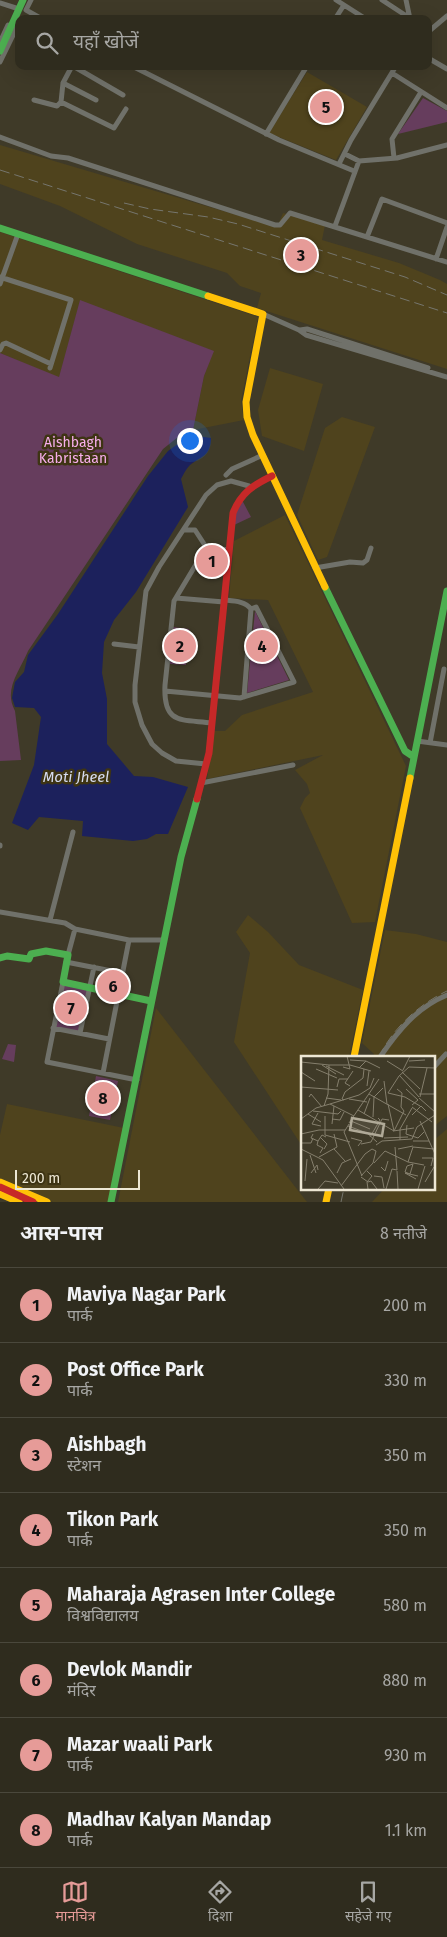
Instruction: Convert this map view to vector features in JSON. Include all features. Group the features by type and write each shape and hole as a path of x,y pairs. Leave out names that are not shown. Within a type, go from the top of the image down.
{"street":[{"path":"18,15 19,9 24,0"},
{"path":"30,0 26,10 35,15"},
{"path":"336,0 360,15"},
{"path":"382,0 405,15"},
{"path":"406,0 409,15"},
{"path":"0,3 19,9"},
{"path":"338,15 344,5"},
{"path":"432,29 447,16"},
{"path":"0,42 11,19 15,20"},
{"path":"0,52 11,28 15,24"},
{"path":"0,62 15,28"},
{"path":"432,60 447,69"},
{"path":"34,100 58,106 61,102 63,83 71,70"},
{"path":"80,70 123,95"},
{"path":"140,70 266,134 354,171"},
{"path":"266,134 304,70"},
{"path":"339,164 351,140 394,70"},
{"path":"392,74 447,108"},
{"path":"63,83 96,100"},
{"path":"394,158 392,139 421,92"},
{"path":"61,102 114,128 126,109"},
{"path":"0,137 51,156 68,158 275,225 280,225 290,213 447,262"},
{"path":"345,154 359,161 394,158 447,145"},
{"path":"335,226 359,161"},
{"path":"368,237 382,199 447,223"},
{"path":"0,228 263,314 306,335 447,376"},
{"path":"436,259 447,228"},
{"path":"0,284 18,234"},
{"path":"0,350 3,344 6,343 50,366 71,300 2,278"},
{"path":"263,314 246,402 247,417 262,455 315,568 405,751 414,757"},
{"path":"226,475 232,469 262,455"},
{"path":"111,1202 181,857 206,764 215,696 233,513 241,494 249,486 272,476"},
{"path":"206,764 176,761 162,753 152,744 142,726 135,702 135,685 146,591 206,495 217,485 230,480 249,486"},
{"path":"184,530 195,530 208,550"},
{"path":"212,723 176,719 169,712 164,697 174,601 204,551 212,548 229,550"},
{"path":"315,568 350,562 363,563 367,560 371,548"},
{"path":"354,1056 447,591"},
{"path":"176,598 240,602 248,605 251,609 244,697"},
{"path":"165,692 244,697 294,682 256,607 251,609"},
{"path":"114,644 139,647"},
{"path":"430,743 446,670 431,667"},
{"path":"417,741 447,745"},
{"path":"202,783 293,765"},
{"path":"50,920 73,832"},
{"path":"0,912 65,923 75,929 129,940 164,940"},
{"path":"75,929 70,942 47,1062 137,1080"},
{"path":"103,1073 129,940"},
{"path":"0,958 7,956 29,959 31,954 46,951 94,967 122,973"},
{"path":"80,1033 94,967"},
{"path":"63,982 152,1001"},
{"path":"381,1056 417,1012 428,1004 447,995"},
{"path":"54,1028 109,1039"},
{"path":"434,1067 446,1054"},
{"path":"0,1182 48,1202"},
{"path":"0,1187 33,1202"},
{"path":"0,1194 19,1202"}],"shaded area":[{"path":"307,72 367,107 336,160 269,133"},
{"path":"0,145 277,227 283,213 325,225 322,240 399,263 440,280 447,284 447,369 257,308 261,293 240,286 227,273 137,244 60,206 0,184"},
{"path":"0,232 258,317 241,401 244,420 193,430 204,376 213,351 80,301 59,378 0,353"},
{"path":"270,368 323,384 304,451 262,436 258,410"},
{"path":"342,417 375,427 327,557 318,560 297,515 325,428"},
{"path":"285,515 406,766 375,922 352,923 300,808 310,793 307,784 295,770 323,755 207,779 214,731 225,731 242,715 313,692 268,600 229,598 234,541"},
{"path":"248,915 268,932 299,965 363,990 349,1056 301,1056 301,1144 234,1042 250,953 236,932"},
{"path":"385,930 416,934 447,942 447,1116 434,1126 434,1056 373,1056 374,1054 362,1043"},
{"path":"156,1008 307,1202 118,1202"},
{"path":"7,1104 124,1128 108,1202 53,1202 0,1180 0,1135"},
{"path":"447,1129 447,1202 372,1202 383,1190 434,1190 434,1140"}],"green space":[{"path":"423,98 447,111 447,122 398,134"},
{"name":"Aishbagh Kabristaan","path":"80,300 214,351 204,376 193,430 178,437 163,449 28,651 14,680 11,695 15,711 21,760 0,761 0,353 59,377"},
{"path":"242,500 251,517 234,525 235,513"},
{"path":"205,553 224,553 222,571 196,569"},
{"path":"255,611 289,680 247,693"},
{"path":"173,627 189,629 186,665 170,664"},
{"path":"64,985 88,990 79,1032 55,1027"},
{"path":"8,1044 16,1045 14,1062 2,1059"},
{"path":"96,1076 118,1081 110,1120 89,1116"}],"water":[{"name":"Moti Jheel","path":"196,436 211,438 207,452 190,465 181,479 188,507 136,592 114,620 104,642 102,673 107,699 107,744 134,776 153,777 188,787 168,834 156,834 147,839 133,841 82,836 83,821 39,817 28,830 12,823 34,765 41,717 34,708 15,707 12,698 15,682 24,672 28,655 58,614 148,476 168,451 182,441"}],"railway":[{"path":"0,170 447,313"},
{"path":"124,203 238,224 405,277 447,295"},
{"path":"380,1056 391,1037 407,1018 426,1003 447,991"},
{"path":"341,1202 344,1190"}],"traffic: fast":[{"path":"16,15 23,0"},
{"path":"0,51 15,18"},
{"path":"0,228 208,296"},
{"path":"325,587 405,751 414,757"},
{"path":"410,778 447,591"},
{"path":"111,1202 181,857 197,799"},
{"path":"0,958 7,956 29,959 31,954 46,951 68,955 63,982 151,1001"}],"traffic: slow":[{"path":"208,296 263,314 246,402 247,417 253,435 325,587"},
{"path":"354,1056 410,778"},
{"path":"0,1182 47,1202"},
{"path":"326,1202 329,1190"},
{"path":"0,1194 19,1202"}],"traffic: jam":[{"path":"197,799 209,753 233,513 248,490 272,476"},
{"path":"0,1187 33,1202"}],"place":[{"name":"Maharaja Agrasen Inter College","path":"326,107"},
{"name":"Aishbagh","path":"301,255"},
{"name":"Maviya Nagar Park","path":"212,561"},
{"name":"Post Office Park","path":"180,646"},
{"name":"Tikon Park","path":"262,646"},
{"name":"Devlok Mandir","path":"113,986"},
{"name":"Mazar waali Park","path":"71,1008"},
{"name":"Madhav Kalyan Mandap","path":"103,1098"}]}
